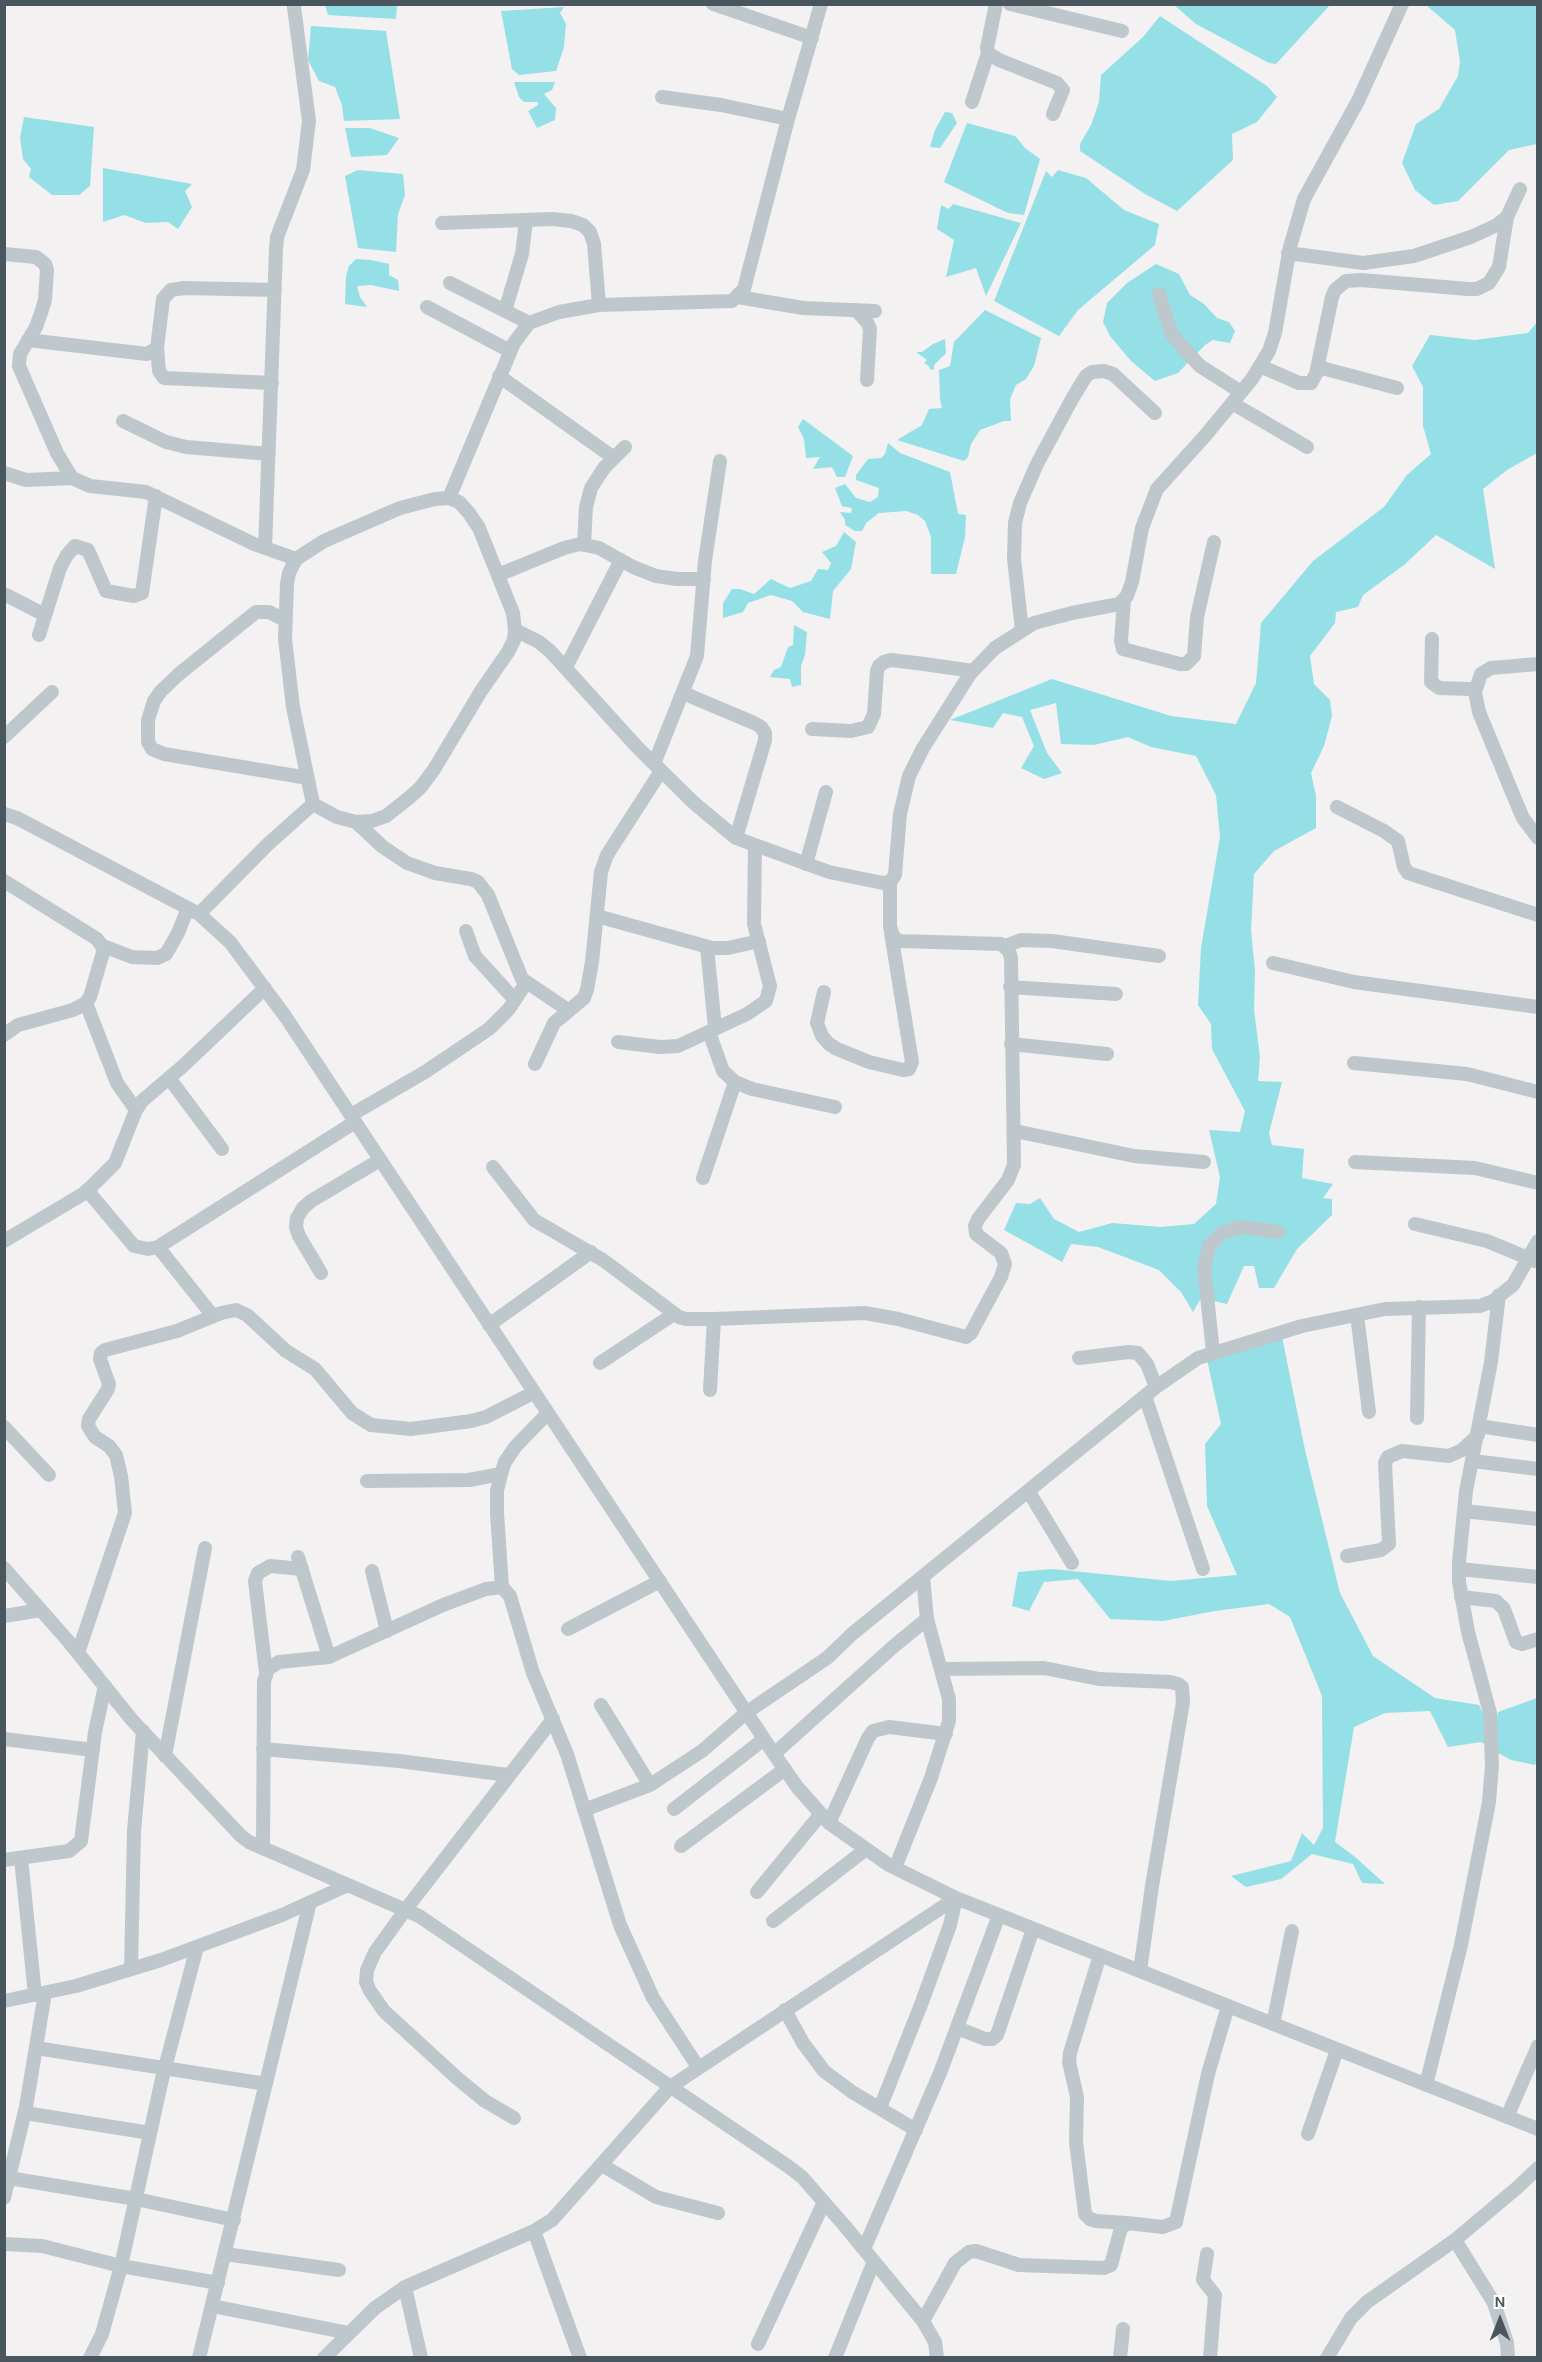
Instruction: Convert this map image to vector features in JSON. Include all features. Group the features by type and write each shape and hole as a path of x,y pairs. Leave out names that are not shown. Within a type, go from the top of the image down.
{"street":[{"path":"713,4 812,38"},
{"path":"738,297 747,283 788,119 822,4"},
{"path":"972,102 988,54 987,48 996,4"},
{"path":"1010,4 1122,31"},
{"path":"1214,542 1197,617 1194,656 1186,664 1180,664 1123,650 1121,641 1124,600 1131,589 1142,528 1153,497 1164,480 1241,392 1269,351 1275,333 1288,253 1304,199 1358,101 1402,4"},
{"path":"265,548 277,237 303,170 309,121 294,7"},
{"path":"988,54 1057,83 1061,87 1062,95 1053,114"},
{"path":"662,97 721,105 788,119"},
{"path":"1260,366 1305,384 1314,379 1332,297 1335,290 1346,281 1361,280 1477,289 1489,283 1497,272 1507,217 1520,189"},
{"path":"1288,253 1351,263 1414,256 1471,237 1497,225 1507,217"},
{"path":"442,223 552,219 583,225 590,232 594,244 599,305"},
{"path":"505,311 522,254 526,221"},
{"path":"4,254 36,257 45,264 47,270 43,306 36,327 20,354 21,373 57,453 72,477"},
{"path":"450,283 530,323"},
{"path":"272,382 164,378 159,371 156,348 163,299 171,290 184,288 275,290"},
{"path":"1159,294 1171,333 1180,344 1200,366 1241,392"},
{"path":"449,498 510,351 530,323 559,312 599,305 724,302 738,297 803,308 875,311"},
{"path":"427,307 510,351"},
{"path":"856,310 870,329 867,380"},
{"path":"28,340 142,353 152,352 156,348"},
{"path":"1318,367 1396,388"},
{"path":"1022,630 1014,559 1015,523 1020,503 1037,464 1071,399 1086,376 1092,372 1104,371 1113,374 1155,413"},
{"path":"499,376 614,458"},
{"path":"1232,403 1307,447"},
{"path":"123,421 160,440 186,447 269,454"},
{"path":"584,544 586,507 591,488 604,468 625,447"},
{"path":"535,1064 550,1029 568,1010 584,998 597,916 601,872 607,855 658,767 699,647 704,579 720,461"},
{"path":"4,474 26,480 72,477 90,486 135,490 156,496 265,548 296,558"},
{"path":"39,635 63,561 75,546 88,550 106,591 134,596 142,593 156,496"},
{"path":"449,498 459,502 474,520 513,614 516,630 508,652 481,691 433,771 420,788 386,816 356,822 337,817 314,804 293,706 285,639 289,573 296,558 324,541 400,508 449,498"},
{"path":"498,575 564,548 584,544 598,548 657,576 704,579"},
{"path":"566,667 621,560"},
{"path":"4,594 45,615"},
{"path":"824,992 817,1023 822,1036 829,1044 869,1062 903,1070 909,1069 912,1062 891,933 890,882 895,875 900,814 909,776 929,738 973,671 995,648 1022,630 1050,618 1104,608 1124,600"},
{"path":"285,620 269,612 256,612 179,674 154,701 148,720 148,742 152,749 164,754 308,778"},
{"path":"516,630 539,642 566,667 658,767 694,803 736,838 806,864 853,878 890,882"},
{"path":"1432,639 1430,675 1434,687 1470,689 1475,692"},
{"path":"812,729 851,731 868,727 874,714 877,671 884,662 891,660 973,671"},
{"path":"1538,664 1491,668 1481,674 1475,692 1479,712 1523,818 1538,838"},
{"path":"4,737 52,692"},
{"path":"683,693 754,723 765,733 765,740 736,838"},
{"path":"806,864 826,792"},
{"path":"4,881 97,939 103,946 132,957 157,958 166,954 194,911 314,804"},
{"path":"1337,807 1384,831 1398,841 1404,867 1416,877 1538,915"},
{"path":"4,814 17,818 194,911 230,942 265,988 353,1119 774,1754 824,1819 865,1850 895,1868 956,1898 1538,2129"},
{"path":"356,822 383,847 407,863 435,873 471,879 483,887 517,970 526,983 568,1010"},
{"path":"618,1042 673,1047 712,1030 766,1001 770,986 754,912 755,846"},
{"path":"597,916 707,947 728,948 759,941"},
{"path":"466,930 476,956 515,1000"},
{"path":"891,933 900,941 1005,946 1021,940 1052,941 1159,956"},
{"path":"4,1035 18,1025 73,1010 86,1003 102,959 103,946"},
{"path":"494,1167 534,1220 591,1252 674,1314 686,1319 865,1313 886,1316 966,1337 971,1333 1005,1264 1002,1253 976,1234 976,1222 1012,1175 1015,1131 1011,1044 1011,958 1005,946"},
{"path":"707,947 712,1030 723,1071 735,1082 752,1089 835,1107"},
{"path":"1273,963 1354,982 1538,1007"},
{"path":"87,1190 134,1246 148,1249 158,1247 489,1029 509,1009 526,983"},
{"path":"1010,987 1116,994"},
{"path":"4,1241 87,1190 115,1163 123,1148 136,1110 142,1101 265,988"},
{"path":"86,1003 117,1083 136,1110"},
{"path":"1011,1044 1107,1054"},
{"path":"1354,1063 1467,1074 1538,1092"},
{"path":"169,1078 222,1149"},
{"path":"703,1178 735,1082"},
{"path":"1015,1131 1134,1156 1204,1162"},
{"path":"321,1273 296,1227 297,1218 303,1208 380,1160"},
{"path":"1355,1162 1475,1168 1538,1183"},
{"path":"1414,1224 1487,1241 1533,1260"},
{"path":"1212,1352 1204,1269 1209,1246 1222,1233 1240,1227 1278,1232"},
{"path":"584,1810 650,1785 702,1751 747,1712 827,1658 852,1634 1150,1392 1198,1358 1302,1326 1386,1309 1480,1306 1493,1301 1513,1285 1533,1260 1538,1241"},
{"path":"158,1247 213,1316"},
{"path":"489,1325 591,1252"},
{"path":"1426,2085 1461,1945 1486,1825 1491,1784 1490,1713 1468,1632 1461,1597 1459,1569 1464,1511 1495,1343 1499,1295"},
{"path":"1417,1418 1419,1307"},
{"path":"78,1653 122,1524 125,1505 116,1455 109,1446 95,1437 88,1426 89,1419 105,1395 109,1384 101,1363 101,1353 110,1348 177,1331 230,1310 243,1312 283,1349 315,1369 352,1413 371,1425 411,1430 471,1421 486,1417 533,1393"},
{"path":"600,1363 674,1314"},
{"path":"1357,1315 1369,1412"},
{"path":"710,1390 714,1319"},
{"path":"1079,1358 1122,1352 1138,1353 1147,1364 1150,1392 1203,1569"},
{"path":"547,1414 515,1447 505,1462 501,1474 498,1513 502,1587 510,1596 533,1674 553,1719 584,1810 615,1914 653,1998 698,2067"},
{"path":"4,1427 49,1475"},
{"path":"1479,1431 1538,1435"},
{"path":"1347,1556 1381,1550 1389,1544 1385,1463 1388,1457 1402,1451 1449,1456 1462,1450 1479,1431"},
{"path":"1473,1461 1538,1469"},
{"path":"367,1481 469,1480 501,1474"},
{"path":"1029,1492 1071,1563"},
{"path":"1464,1511 1538,1519"},
{"path":"165,1756 205,1548"},
{"path":"264,1848 264,1681 266,1673 255,1581 258,1573 270,1566 300,1563 329,1657"},
{"path":"4,1568 165,1756 249,1842 406,1909 434,1924 789,2167 824,2202 923,2321 935,2342 937,2358"},
{"path":"1459,1569 1538,1577"},
{"path":"372,1571 387,1631"},
{"path":"895,1868 931,1778 950,1721 950,1699 927,1619 923,1577"},
{"path":"567,1629 660,1581"},
{"path":"266,1673 272,1665 279,1662 329,1657 443,1605 486,1589 502,1587"},
{"path":"1461,1597 1496,1601 1504,1609 1516,1642 1522,1644 1538,1639"},
{"path":"4,1616 41,1610"},
{"path":"774,1754 927,1619"},
{"path":"941,1669 1044,1668 1099,1679 1170,1682 1182,1687 1183,1702 1140,1971"},
{"path":"4,1860 69,1851 81,1840 93,1750 105,1686"},
{"path":"601,1705 650,1785"},
{"path":"514,2118 485,2101 457,2079 384,2011 366,1982 369,1964 406,1909 553,1719"},
{"path":"757,1892 824,1819 873,1731 889,1727 946,1734"},
{"path":"131,1969 134,1831 143,1731"},
{"path":"4,1739 93,1750"},
{"path":"674,1809 764,1739"},
{"path":"264,1749 399,1761 508,1775"},
{"path":"681,1846 785,1769"},
{"path":"773,1920 865,1850"},
{"path":"4,2198 25,2113 36,2048 40,1994 21,1858"},
{"path":"4,2001 40,1994 131,1969 198,1947 348,1885"},
{"path":"324,2358 375,2308 405,2287 552,2220 670,2087 956,1898"},
{"path":"880,2108 950,1925 956,1898"},
{"path":"199,2358 310,1902"},
{"path":"864,2249 916,2130 999,1915"},
{"path":"957,2028 985,2039 992,2039 997,2035 1033,1929"},
{"path":"1273,2024 1292,1932"},
{"path":"90,2358 102,2334 121,2266 165,2068 198,1947"},
{"path":"1100,1955 1069,2062 1078,2104 1076,2142 1085,2214 1090,2219 1162,2226 1171,2225 1179,2218 1198,2118 1228,2006"},
{"path":"785,2010 803,2043 824,2071 916,2130"},
{"path":"1507,2117 1538,2046"},
{"path":"36,2048 266,2084"},
{"path":"1308,2134 1337,2049"},
{"path":"25,2113 150,2133"},
{"path":"602,2165 656,2197 718,2213"},
{"path":"1327,2358 1351,2318 1367,2302 1455,2240 1538,2168"},
{"path":"9,2178 136,2199 234,2220"},
{"path":"758,2344 824,2202"},
{"path":"923,2321 955,2263 969,2252 1018,2265 1104,2268 1111,2265 1121,2228 1127,2223"},
{"path":"534,2230 580,2358"},
{"path":"1455,2240 1494,2303 1503,2330 1508,2358"},
{"path":"4,2244 42,2246 121,2266 218,2283"},
{"path":"225,2254 339,2270"},
{"path":"1207,2254 1203,2280 1215,2295 1210,2358"},
{"path":"835,2358 874,2261"},
{"path":"405,2287 420,2358"},
{"path":"212,2306 349,2333"},
{"path":"1120,2358 1123,2329"}],"water":[{"path":"325,5 397,5 396,19 328,15"},
{"path":"1174,5 1330,5 1276,64 1269,63 1196,24"},
{"path":"1426,5 1538,5 1537,144 1509,150 1458,201 1434,205 1415,190 1402,163 1416,124 1439,109 1458,76 1460,62 1455,30"},
{"path":"564,7 560,13 566,24 564,47 556,71 519,75 512,69 501,11"},
{"path":"1160,16 1267,86 1277,97 1257,122 1232,134 1233,160 1177,211 1145,194 1080,151 1080,144 1091,125 1099,102 1101,75 1143,37"},
{"path":"311,26 386,31 400,119 344,121 342,105 335,87 319,81 308,60"},
{"path":"514,82 555,82 552,90 544,94 556,108 555,120 537,128 528,111 538,105 538,102 524,102 519,97"},
{"path":"945,112 952,113 957,123 940,148 930,147 935,130"},
{"path":"24,117 94,127 90,186 79,195 52,195 29,177 31,169 23,159 20,138"},
{"path":"967,123 1015,136 1025,148 1040,159 1024,215 1008,213 944,182"},
{"path":"345,128 370,128 399,138 387,155 351,157"},
{"path":"103,168 192,184 185,191 192,207 178,229 168,222 146,223 124,215 103,222"},
{"path":"358,170 403,174 405,195 398,214 396,252 358,248 345,176"},
{"path":"1058,170 1086,178 1124,210 1159,224 1155,245 1078,310 1059,336 994,301 1046,171 1052,177"},
{"path":"953,204 1021,223 986,296 976,268 946,277 954,240 937,229 941,205 949,209"},
{"path":"356,259 389,264 389,275 398,280 399,291 371,285 357,286 360,297 367,307 345,304 346,276 349,266"},
{"path":"1156,264 1179,274 1190,295 1204,304 1217,318 1229,322 1235,331 1230,343 1213,340 1205,345 1178,373 1155,381 1131,361 1110,336 1103,322 1107,303 1127,283"},
{"path":"985,310 1041,338 1034,366 1026,379 1016,385 1010,399 1011,421 1004,421 980,430 964,461 897,440 922,425 929,409 942,408 939,370 950,366 954,342"},
{"path":"1537,322 1537,453 1507,470 1483,489 1495,569 1436,535 1404,565 1363,595 1358,607 1336,612 1335,623 1310,656 1314,684 1330,700 1332,716 1324,746 1311,773 1316,796 1316,828 1274,851 1254,874 1251,930 1255,971 1254,1010 1260,1057 1258,1081 1282,1082 1269,1133 1272,1145 1304,1149 1302,1178 1333,1184 1323,1198 1332,1199 1332,1215 1297,1249 1274,1288 1259,1288 1254,1266 1244,1266 1227,1304 1201,1298 1193,1312 1181,1292 1159,1270 1098,1247 1071,1244 1062,1262 1004,1230 1016,1203 1030,1204 1040,1198 1054,1219 1079,1232 1112,1223 1161,1227 1194,1224 1216,1204 1220,1177 1209,1130 1240,1132 1245,1111 1212,1049 1211,1024 1198,1005 1201,948 1220,837 1216,795 1196,756 1151,747 1128,737 1094,745 1061,744 1056,703 1030,710 1047,753 1062,773 1044,779 1021,768 1034,746 1022,717 1003,713 993,728 950,720 1052,679 1171,716 1236,724 1256,683 1261,623 1313,561 1384,507 1407,475 1431,454 1423,426 1423,387 1412,366 1430,335 1475,340 1528,333"},
{"path":"945,339 946,353 934,365 934,370 930,369 924,363 927,360 916,352 922,352"},
{"path":"803,419 853,456 845,477 837,477 832,467 813,469 820,457 806,458 804,439 798,427"},
{"path":"888,443 900,453 950,472 958,514 966,515 965,537 956,574 931,574 931,537 925,521 918,515 906,511 879,513 866,523 862,531 855,531 845,525 840,512 851,513 852,508 842,506 835,488 845,484 856,498 870,502 878,497 879,488 856,480 856,475 868,459 881,458 885,454"},
{"path":"844,532 856,542 851,569 833,591 830,619 803,612 792,601 771,595 748,603 743,612 723,618 723,603 732,589 754,594 771,579 790,588 811,581 818,569 828,570 831,563 822,552 836,546"},
{"path":"794,625 807,632 805,655 801,666 801,685 792,687 790,679 770,677 774,670 781,667 788,647 793,645"},
{"path":"1281,1332 1305,1450 1340,1593 1373,1656 1435,1698 1479,1705 1485,1718 1487,1745 1481,1742 1448,1747 1430,1711 1385,1713 1354,1727 1335,1842 1385,1884 1362,1883 1353,1864 1312,1854 1281,1879 1246,1887 1231,1876 1291,1861 1302,1833 1314,1845 1323,1828 1322,1696 1290,1617 1269,1604 1163,1621 1110,1619 1078,1579 1044,1582 1029,1611 1012,1606 1018,1572 1052,1569 1171,1581 1237,1575 1207,1506 1205,1444 1221,1424 1206,1355"},
{"path":"1537,1698 1538,1756 1535,1765 1511,1760 1496,1752 1498,1712"}]}
